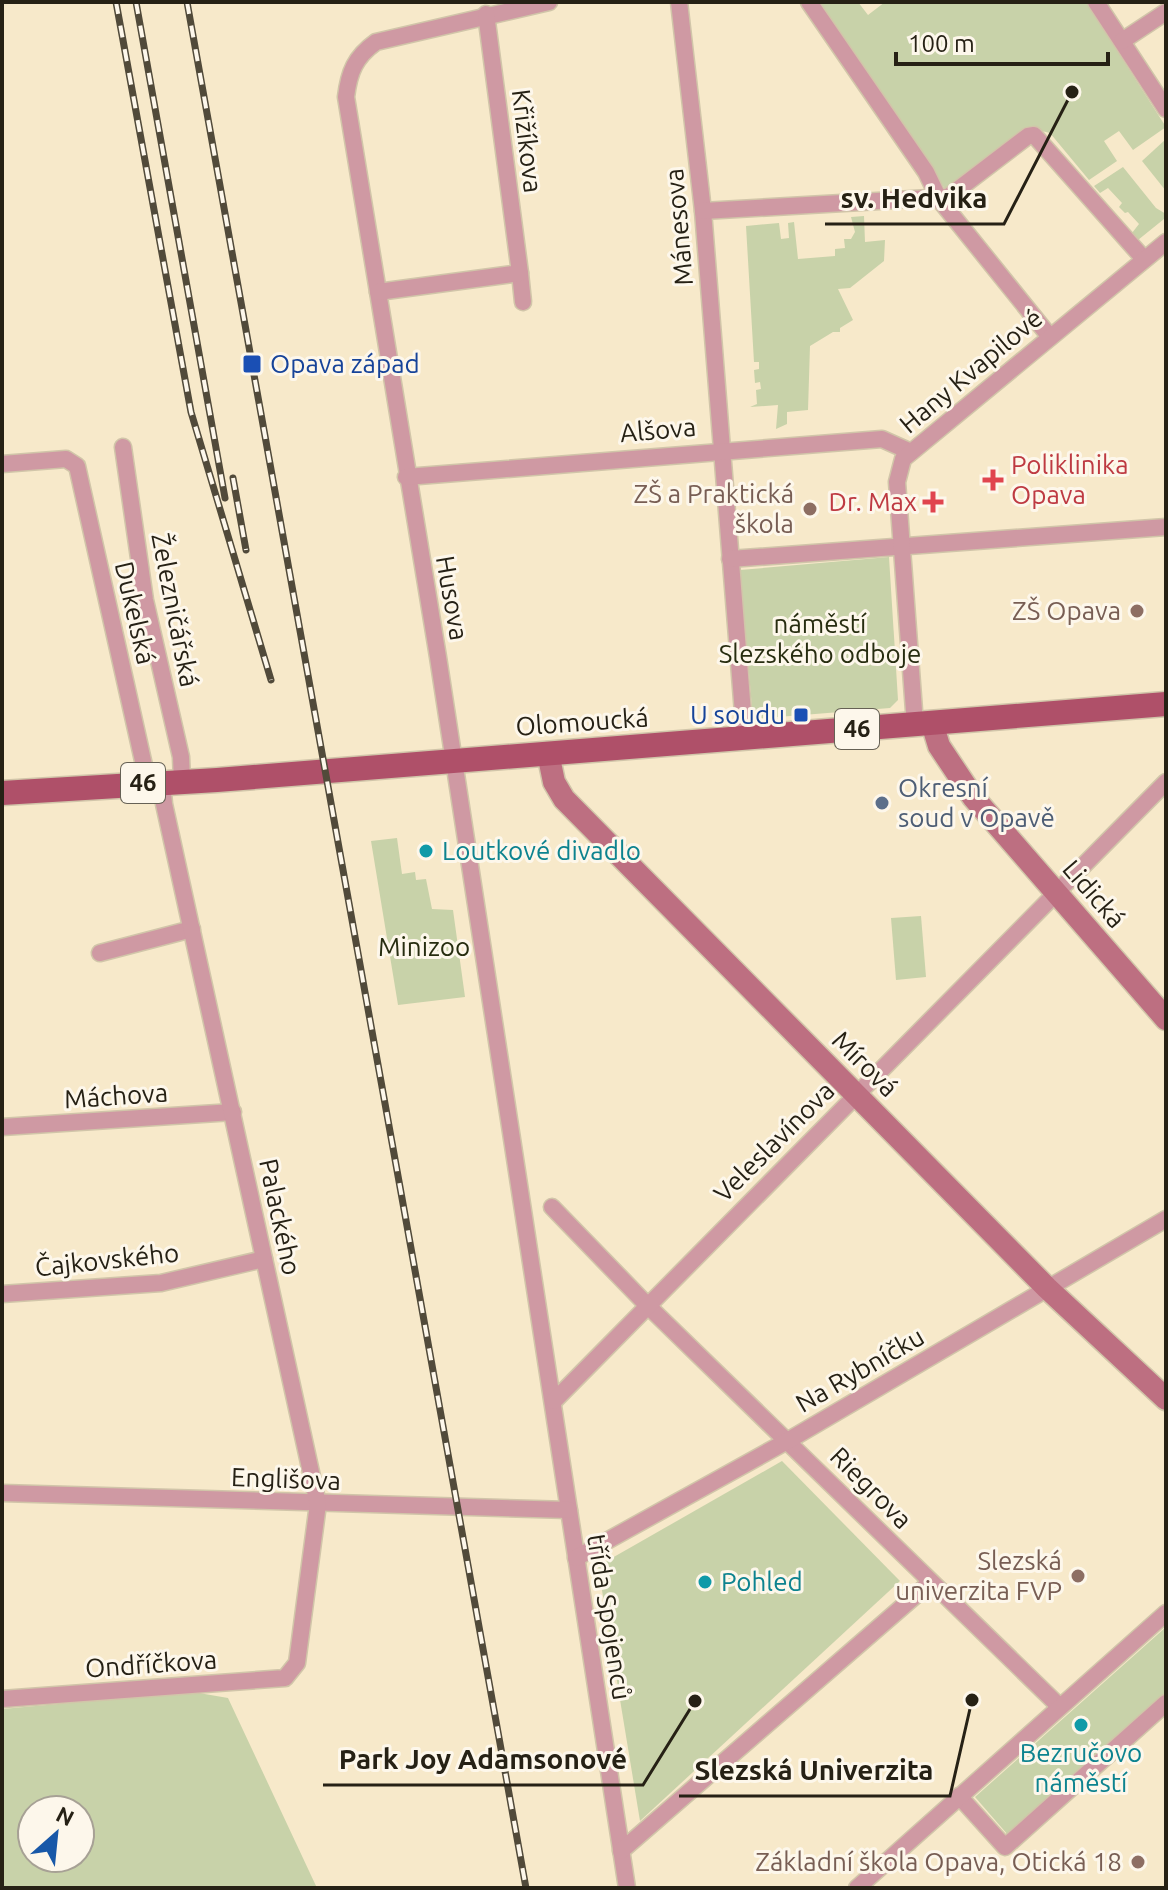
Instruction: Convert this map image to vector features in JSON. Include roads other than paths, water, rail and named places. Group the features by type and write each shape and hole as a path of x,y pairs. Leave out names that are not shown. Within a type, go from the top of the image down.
{"main road":[{"name":"Olomoucká","path":"2,793 1166,704"}],"street":[{"path":"486,14 549,2"},
{"name":"Mánesova","path":"679,2 703,211 722,449"},
{"path":"809,2 926,172 939,199 1050,337"},
{"path":"1096,2 1166,109"},
{"path":"1122,41 1166,12"},
{"name":"Husova","path":"486,14 376,42 353,65 346,97 518,1172"},
{"name":"Křižíkova","path":"486,14 523,302"},
{"path":"703,211 939,199 957,192 1028,136 1034,135 1144,259"},
{"name":"Hany Kvapilové","path":"924,724 903,548 898,473 911,452 1166,242"},
{"path":"378,292 520,273"},
{"name":"Alšova","path":"406,477 722,449 882,439 911,452"},
{"name":"Železničářská","path":"123,447 145,600 181,757 164,782"},
{"path":"722,449 745,738"},
{"name":"Dukelská","path":"2,464 66,459 77,466 164,782"},
{"path":"730,559 1166,527"},
{"name":"Lidická","path":"924,724 969,792 1166,1019"},
{"name":"Mírová","path":"548,753 554,782 564,799 1047,1288 1166,1399"},
{"name":"Palackého","path":"164,782 164,804 318,1504 297,1663"},
{"name":"Veleslavínova","path":"554,1401 1166,782"},
{"path":"100,953 192,929"},
{"name":"Máchova","path":"2,1127 233,1112"},
{"name":"třída Spojenců","path":"518,1172 627,1888"},
{"name":"Riegrova","path":"552,1207 647,1305 1059,1706"},
{"name":"Na Rybníčku","path":"576,1558 789,1440 1166,1219"},
{"name":"Čajkovského","path":"2,1294 161,1283 264,1259"},
{"name":"Englišova","path":"2,1493 569,1510"},
{"path":"621,1851 931,1582"},
{"path":"857,1888 1166,1613"},
{"name":"Ondříčkova","path":"2,1699 285,1678 297,1663"},
{"path":"959,1796 1005,1847 1166,1703"}],"railway":[{"path":"116,2 191,412 271,680"},
{"path":"136,2 225,498"},
{"path":"187,2 526,1888"},
{"path":"233,478 246,550"}],"place":[{"name":"sv. Hedvika","path":"1072,92"},
{"name":"Opava západ","path":"252,364"},
{"name":"Poliklinika Opava","path":"993,480"},
{"name":"Dr. Max","path":"933,502"},
{"name":"ZŠ a Praktická škola","path":"810,509"},
{"name":"ZŠ Opava","path":"1137,611"},
{"name":"U soudu","path":"801,715"},
{"name":"Okresní soud v Opavě","path":"882,803"},
{"name":"Loutkové divadlo","path":"426,851"},
{"name":"Slezská univerzita FVP","path":"1078,1576"},
{"name":"Pohled","path":"705,1582"},
{"name":"Slezská Univerzita","path":"972,1700"},
{"name":"Park Joy Adamsonové","path":"695,1701"},
{"name":"Bezručovo náměstí","path":"1081,1725"},
{"name":"Základní škola Opava, Otická 18","path":"1138,1862"}],"park label":[{"name":"náměstí Slezského odboje","path":"820,639"},
{"name":"Minizoo","path":"424,947"}]}
